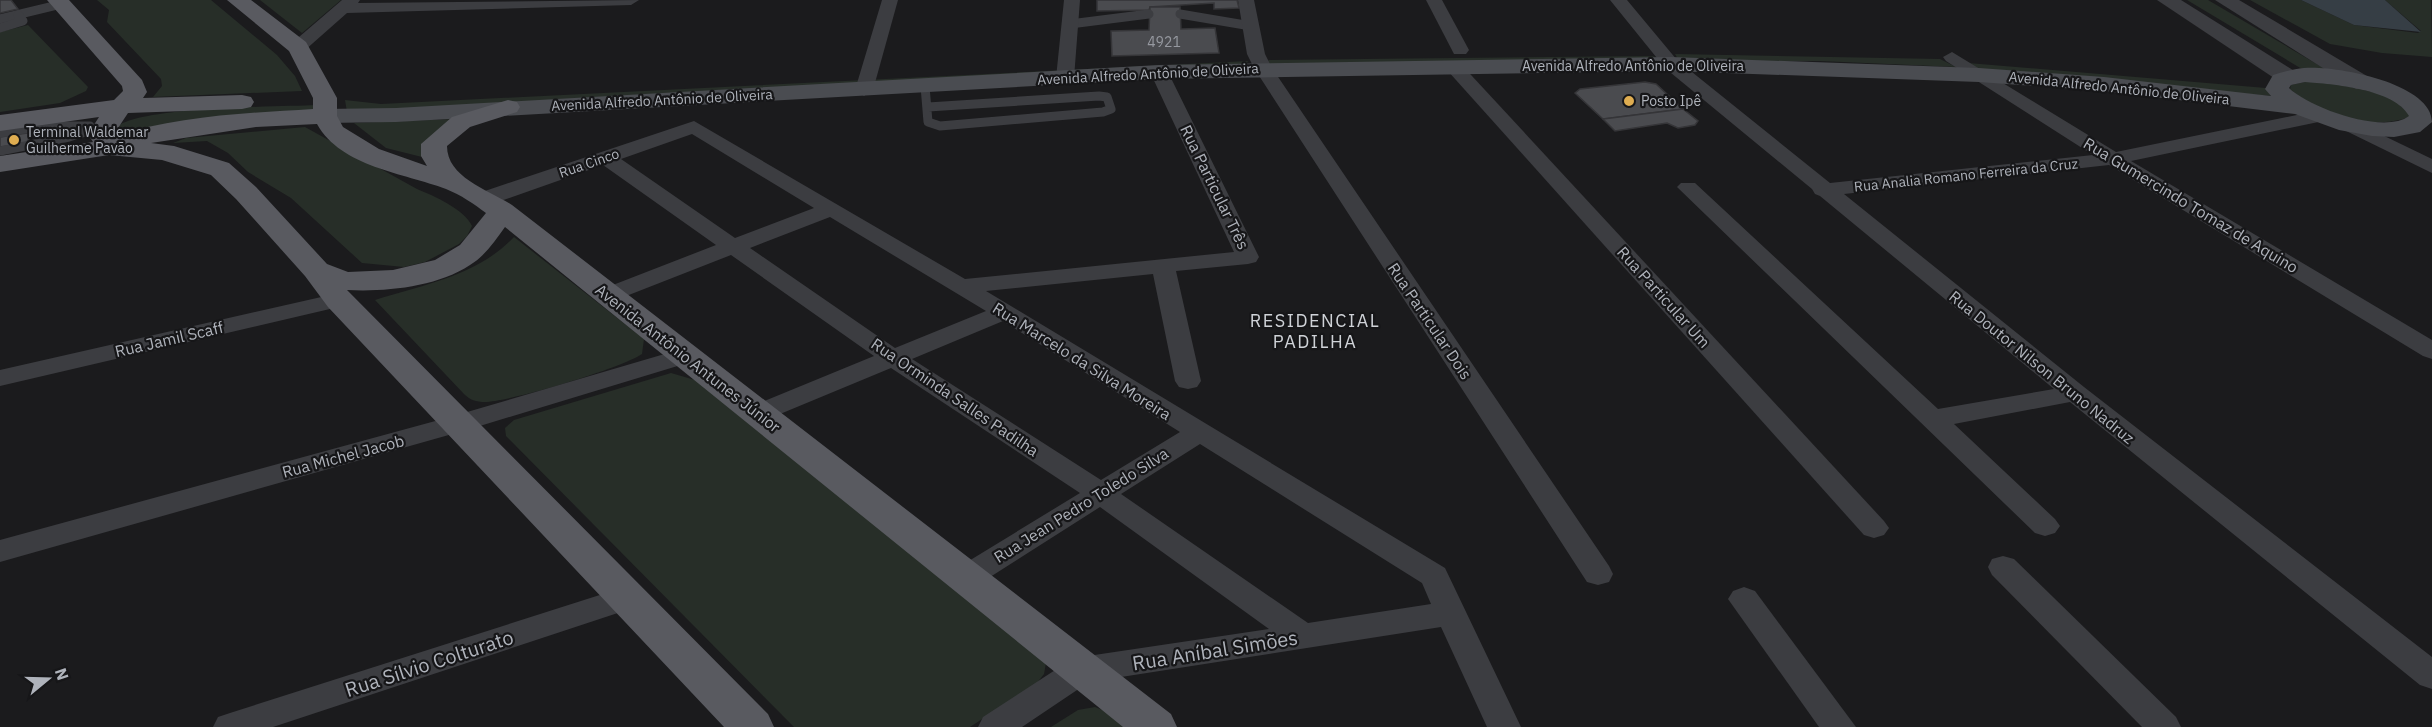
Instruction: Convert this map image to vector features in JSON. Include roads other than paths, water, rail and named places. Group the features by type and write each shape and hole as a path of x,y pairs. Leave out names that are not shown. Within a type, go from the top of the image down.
{"main road":[{"name":"Avenida Antônio Antunes Júnior","path":"238,0 298,47 324,107 344,140 401,168 451,182 493,205 1155,727"},
{"path":"64,3 134,85 135,92 124,106 111,116 108,136 220,169 316,270 339,300 752,727"},
{"name":"Avenida Alfredo Antônio de Oliveira","path":"0,123 124,106 324,107 1259,61 1664,57 1830,51 1952,57 2283,80 2316,75 2364,84 2402,98 2418,109 2429,113"},
{"name":"Avenida Alfredo Antônio de Oliveira","path":"1664,57 2103,84 2310,112 2396,139"},
{"name":"Avenida Alfredo Antônio de Oliveira","path":"0,164 108,136 136,138 324,107 396,115 866,81 927,96 1066,70 1159,72 1259,61"},
{"path":"75,113 111,94 123,81 122,70"},
{"path":"2283,80 2280,94 2310,112"},
{"path":"451,182 434,156 434,144 445,132 461,122 508,107"},
{"path":"2396,139 2429,113"},
{"path":"316,270 344,280 368,282 413,275 447,265 469,253 493,205"}],"street":[{"path":"298,47 348,4 631,0"},
{"path":"866,81 890,0"},
{"path":"1066,70 1072,0"},
{"path":"1246,0 1259,61"},
{"name":"Rua Particular Um","path":"1434,0 1456,58 1874,528"},
{"name":"Rua Doutor Nilson Bruno Nadruz","path":"1618,0 1664,57 1822,190 2432,676"},
{"path":"2167,0 2283,80"},
{"path":"2225,0 2364,84"},
{"name":"Rua Gumercindo Tomaz de Aquino","path":"1952,57 2113,159 2432,351"},
{"name":"Rua Particular Dois","path":"1259,61 1598,574"},
{"name":"Rua Particular Três","path":"962,286 1248,257 1159,72"},
{"name":"Rua Analia Romano Ferreira da Cruz","path":"1822,190 2113,159 2310,112"},
{"name":"Rua Cinco","path":"493,205 605,157 694,127"},
{"name":"Rua Marcelo da Silva Moreira","path":"694,127 1005,312 1198,433 1434,576 1504,727"},
{"path":"2396,139 2432,167"},
{"name":"Rua Orminda Salles Padilha","path":"605,157 894,358 1100,494 1305,637"},
{"path":"1688,187 2045,526"},
{"path":"608,296 830,209"},
{"path":"1163,267 1188,381"},
{"name":"Rua Jamil Scaff","path":"0,378 339,300"},
{"path":"759,413 1005,312"},
{"name":"Rua Michel Jacob","path":"0,551 460,423 685,356"},
{"path":"1932,419 2075,393"},
{"name":"Rua Jean Pedro Toledo Silva","path":"965,578 1198,433"},
{"path":"2003,567 2164,727"},
{"name":"Rua Sílvio Colturato","path":"230,727 628,598"},
{"path":"1744,599 1839,727"},
{"name":"Rua Aníbal Simões","path":"995,727 1081,670 1452,613"}],"lane":[{"path":"0,19 64,3"},
{"path":"1070,24 1149,14"},
{"path":"1180,14 1251,26"},
{"path":"0,28 23,21 18,15"},
{"path":"927,96 1099,96 1107,98 1111,109 1103,112 940,126 928,122 927,96"},
{"path":"0,133 41,126 108,136"},
{"path":"0,151 69,137 108,136"}],"place":[{"name":"Posto Ipê","path":"1629,101"},
{"name":"Terminal Waldemar Guilherme Pavão","path":"14,140"}],"district":[{"name":"RESIDENCIAL PADILHA","path":"1315,330"}]}
